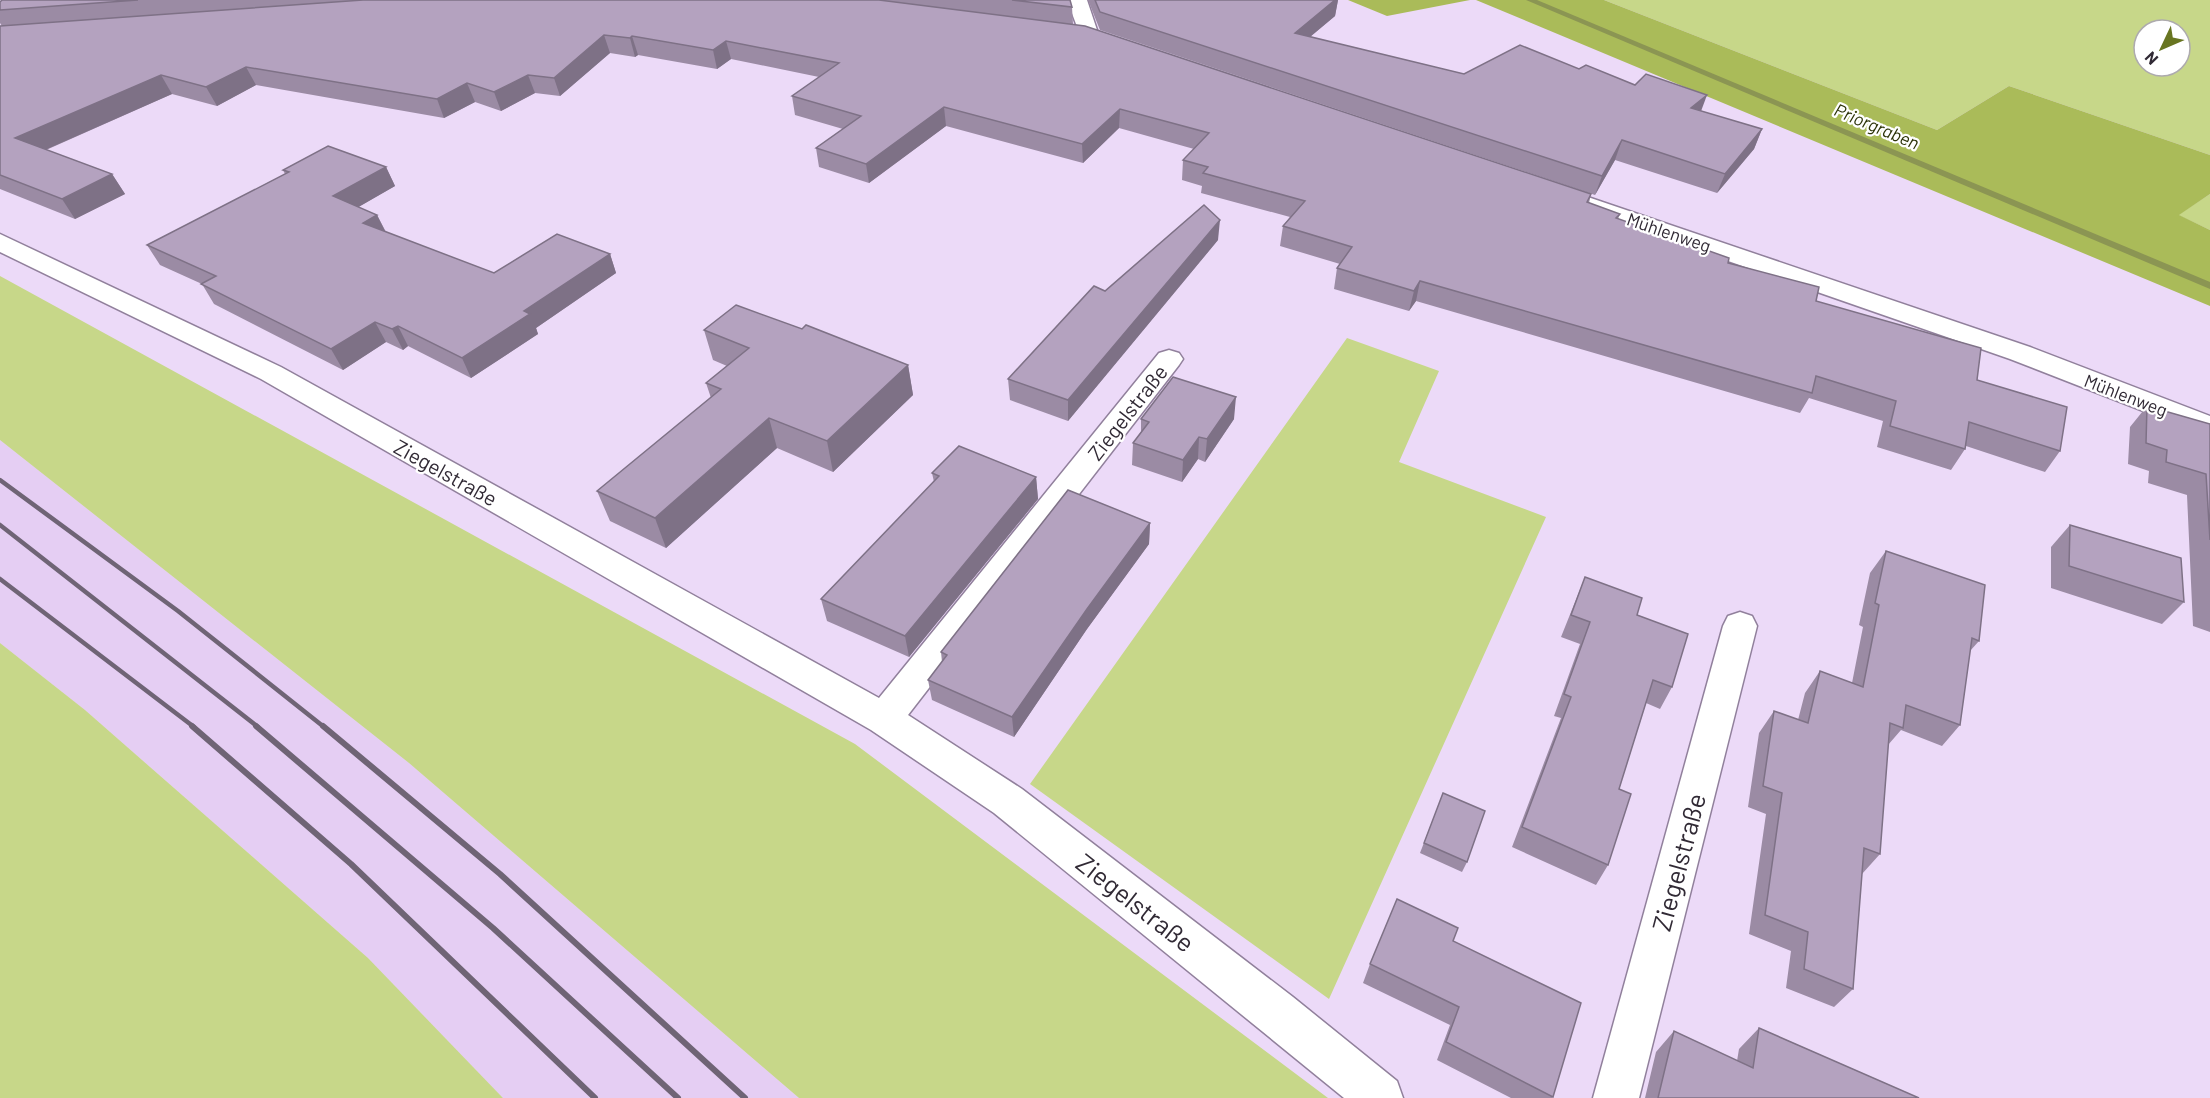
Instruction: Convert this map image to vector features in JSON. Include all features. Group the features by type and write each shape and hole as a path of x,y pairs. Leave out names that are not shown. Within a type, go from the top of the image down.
{"street":[{"path":"1077,0 1089,37"},
{"name":"Mühlenweg","path":"1553,192 2020,353 2210,427"},
{"name":"Ziegelstraße","path":"0,242 271,373 884,719 1008,801 1278,1013 1380,1098"},
{"name":"Ziegelstraße","path":"884,719 1169,359"},
{"name":"Ziegelstraße","path":"1616,1098 1740,626"}],"shaded area":[{"path":"0,440 409,763 799,1098 503,1098 368,958 85,710 0,643"}],"green space":[{"path":"1348,0 1470,0 1387,16"},
{"path":"1476,0 1604,0 1937,130 2009,86 2210,155 2210,194 2179,215 2210,230 2210,306"},
{"path":"1604,0 2210,0 2210,155 2009,86 1937,130"},
{"path":"2210,194 2210,230 2178,215"},
{"path":"0,276 855,744 1328,1098 799,1098 409,763 0,440"},
{"path":"1347,338 1439,371 1399,462 1546,517 1329,999 1030,784"},
{"path":"0,643 85,710 368,958 503,1098 0,1098"}],"building":[{"path":"2,0 138,0 0,10"},
{"path":"363,0 879,0 1085,26 1591,194 1587,202 1620,214 1616,218 1729,258 1728,263 1819,287 1816,301 1981,348 1977,380 2067,407 2060,451 1969,422 1965,449 1890,426 1896,401 1816,376 1812,393 1420,281 1414,291 1337,268 1352,247 1283,226 1305,201 1203,173 1208,167 1183,160 1209,133 1120,109 1082,144 944,107 866,164 816,148 861,116 792,96 839,63 726,41 713,50 632,36 630,38 604,35 554,78 528,75 494,92 467,83 437,99 246,67 206,87 161,75 15,138 112,174 62,199 0,175 0,26"},
{"path":"1012,0 1070,0 1072,7"},
{"path":"1095,0 1335,0 1295,33 1464,74 1520,45 1579,69 1586,65 1635,85 1646,74 1707,95 1691,108 1762,129 1725,174 1622,140 1602,176 1100,12"},
{"path":"328,146 386,167 333,196 377,215 363,223 494,273 557,234 610,254 524,311 530,314 462,358 398,326 392,329 375,322 331,349 201,284 216,276 147,245 289,172 283,170"},
{"path":"1204,205 1220,220 1068,400 1008,379 1094,286 1105,291"},
{"path":"736,305 802,329 806,325 908,365 827,441 769,418 655,518 597,491 721,389 706,383 749,348 704,330"},
{"path":"1173,377 1236,397 1207,439 1199,437 1183,460 1133,443 1149,422 1141,419"},
{"path":"2147,406 2210,424 2210,540 2206,474 2166,462 2167,450 2146,443"},
{"path":"959,446 1036,477 905,636 821,599 939,476 932,473"},
{"path":"1068,490 1150,523 1012,717 928,680 947,655 941,652"},
{"path":"2070,525 2181,558 2184,602 2069,566"},
{"path":"1886,551 1985,585 1979,641 1972,638 1960,725 1906,705 1903,728 1890,723 1880,854 1864,848 1853,989 1804,969 1808,932 1765,915 1782,793 1763,786 1774,711 1808,723 1820,671 1863,687 1879,605 1875,603"},
{"path":"1585,577 1642,598 1637,615 1688,634 1672,687 1653,680 1619,789 1631,794 1608,865 1522,827 1571,697 1564,694 1590,622 1571,615"},
{"path":"1443,793 1485,811 1467,862 1424,843"},
{"path":"1397,899 1458,928 1453,941 1581,1003 1553,1097 1446,1042 1459,1007 1370,964"},
{"path":"1759,1028 1919,1098 1658,1098 1674,1031 1753,1068"}],"waterway":[{"name":"Priorgraben","path":"1530,0 2210,286"}],"railway":[{"path":"0,480 178,611 324,727"},
{"path":"0,525 258,727"},
{"path":"0,579 194,727"},
{"path":"192,726 351,864 595,1098"},
{"path":"256,726 493,928 678,1098"},
{"path":"323,726 500,874 745,1098"}]}
